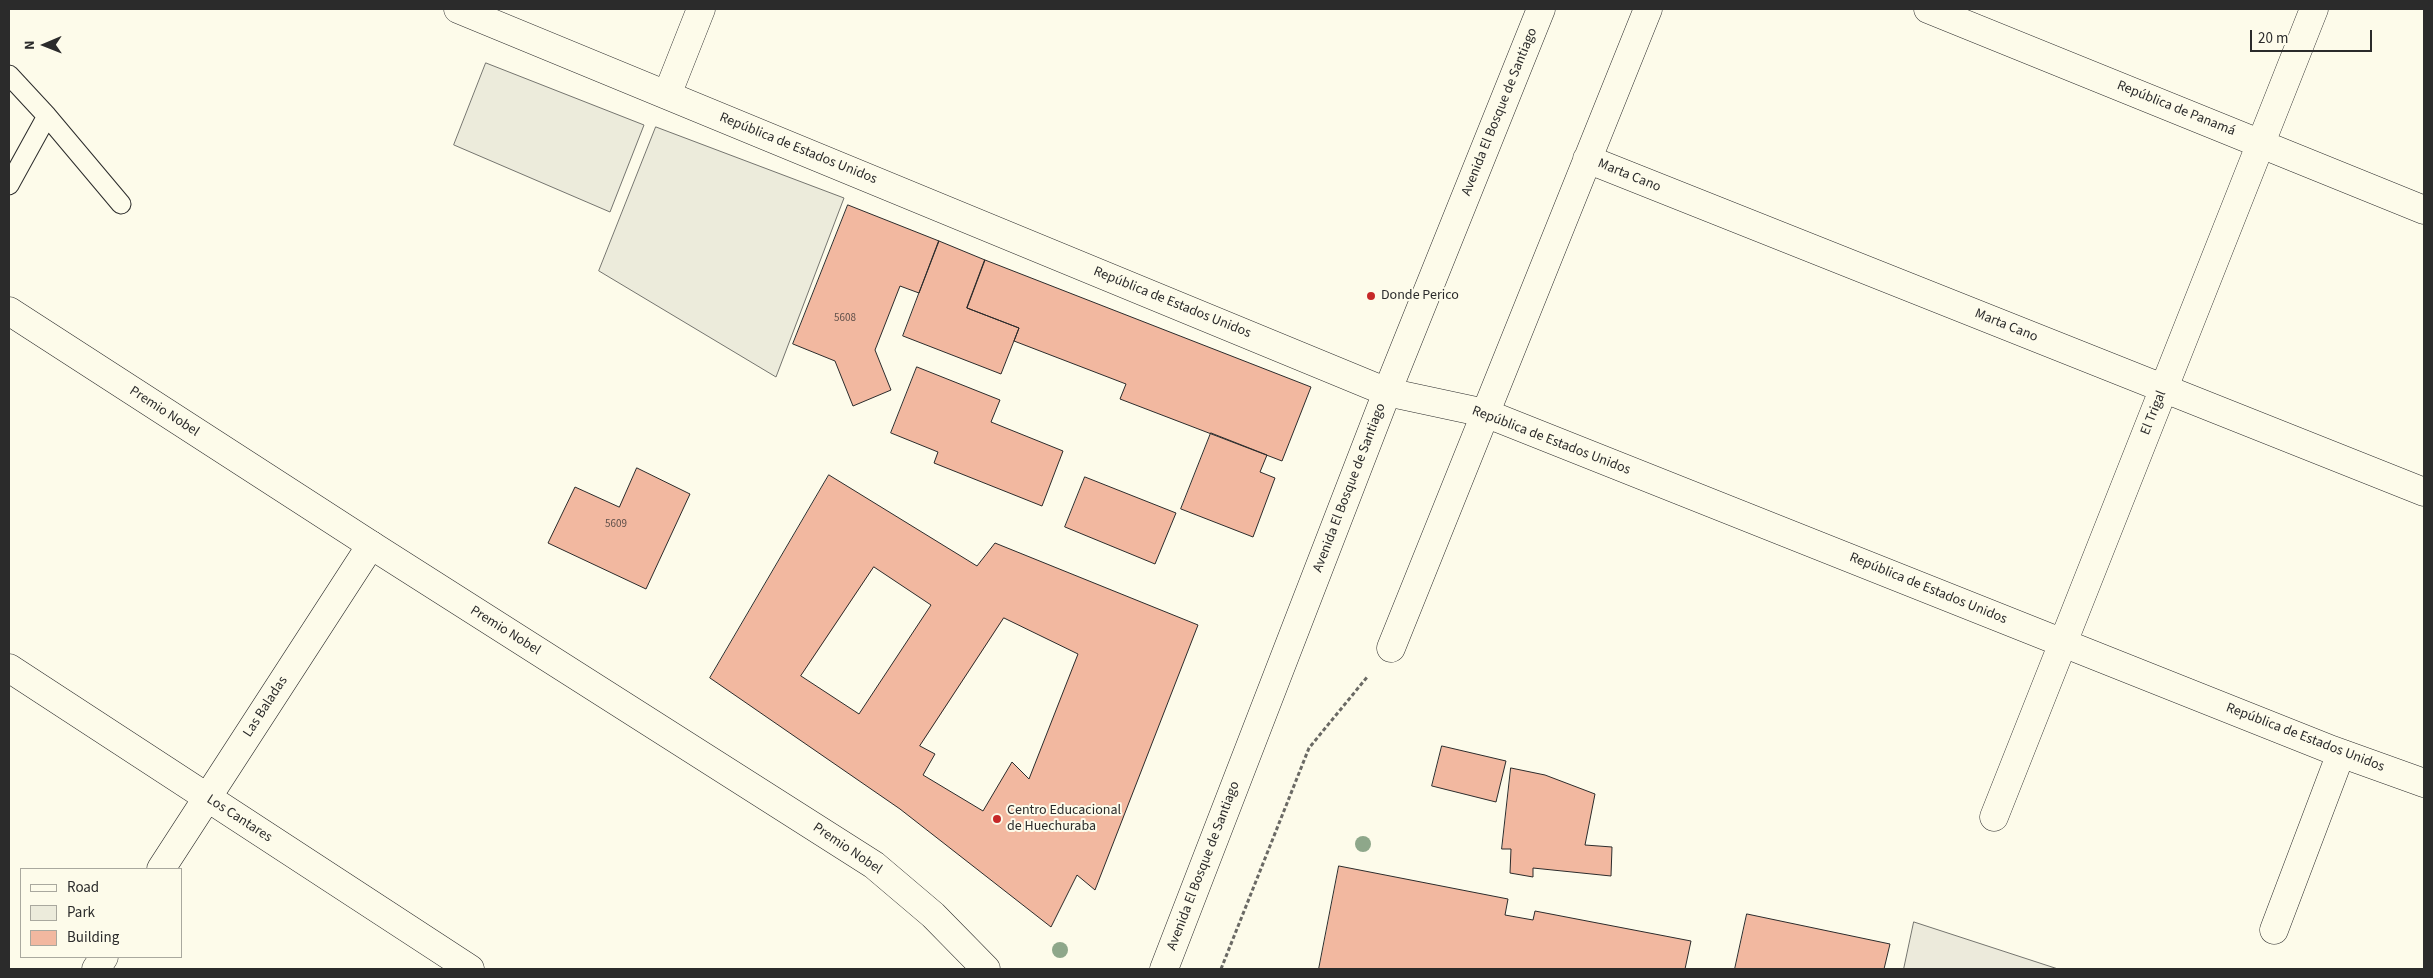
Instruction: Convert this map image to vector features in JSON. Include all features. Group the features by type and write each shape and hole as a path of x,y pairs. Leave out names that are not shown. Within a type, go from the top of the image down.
{"street":[{"name":"República de Estados Unidos","path":"458,9 1387,392 1485,413 2341,753 2424,784"},
{"path":"667,95 702,9"},
{"name":"Avenida El Bosque de Santiago","path":"1164,969 1387,392 1541,9"},
{"path":"1391,648 1648,9"},
{"name":"República de Panamá","path":"1928,9 2424,210"},
{"name":"El Trigal","path":"1994,817 2314,9"},
{"name":"Marta Cano","path":"1588,159 2424,492"},
{"name":"Premio Nobel","path":"9,311 371,545 874,865 933,915 986,969"},
{"name":"Las Baladas","path":"162,868 371,545"},
{"name":"Los Cantares","path":"9,668 470,969"},
{"path":"2274,930 2341,753"},
{"path":"96,969 103,958"}],"lane":[{"path":"9,75 47,116 121,204"},
{"path":"9,185 47,116"}],"path":[{"path":"1221,969 1309,748 1391,648"}],"green space":[{"path":"486,63 644,125 610,212 454,145"},
{"path":"656,127 844,198 776,377 599,271"}],"shaded area":[{"path":"1914,922 2058,969 1904,969"}],"building":[{"path":"848,205 939,241 919,293 900,286 875,350 891,390 853,406 835,361 793,344"},
{"path":"939,241 985,260 967,308 1019,328 1001,374 903,336"},
{"path":"985,260 1311,387 1282,461 1120,399 1126,384 1014,341 1019,328 967,308"},
{"path":"917,367 1000,400 991,422 1063,451 1042,506 934,463 938,452 891,433"},
{"path":"1211,433 1267,455 1260,472 1275,478 1253,537 1181,509"},
{"path":"637,468 690,494 646,589 548,543 575,487 619,507"},
{"path":"829,475 977,566 995,543 1198,625 1095,890 1077,875 1051,927 900,809 710,678","holes":["874,567 931,605 859,714 801,676","1004,618 1078,654 1029,779 1012,762 983,811 923,775 935,754 920,746"]},
{"path":"1085,477 1176,513 1155,564 1065,527"},
{"path":"1442,746 1506,761 1496,802 1432,786"},
{"path":"1511,768 1545,775 1595,794 1585,845 1612,847 1611,876 1533,868 1533,877 1510,873 1511,849 1502,849"},
{"path":"1339,866 1508,899 1505,915 1533,920 1535,911 1691,941 1685,969 1319,969"},
{"path":"1747,914 1890,944 1884,969 1735,969"}],"place":[{"name":"Donde Perico","path":"1371,296"},
{"name":"Centro Educacional de Huechuraba","path":"997,819"}]}
